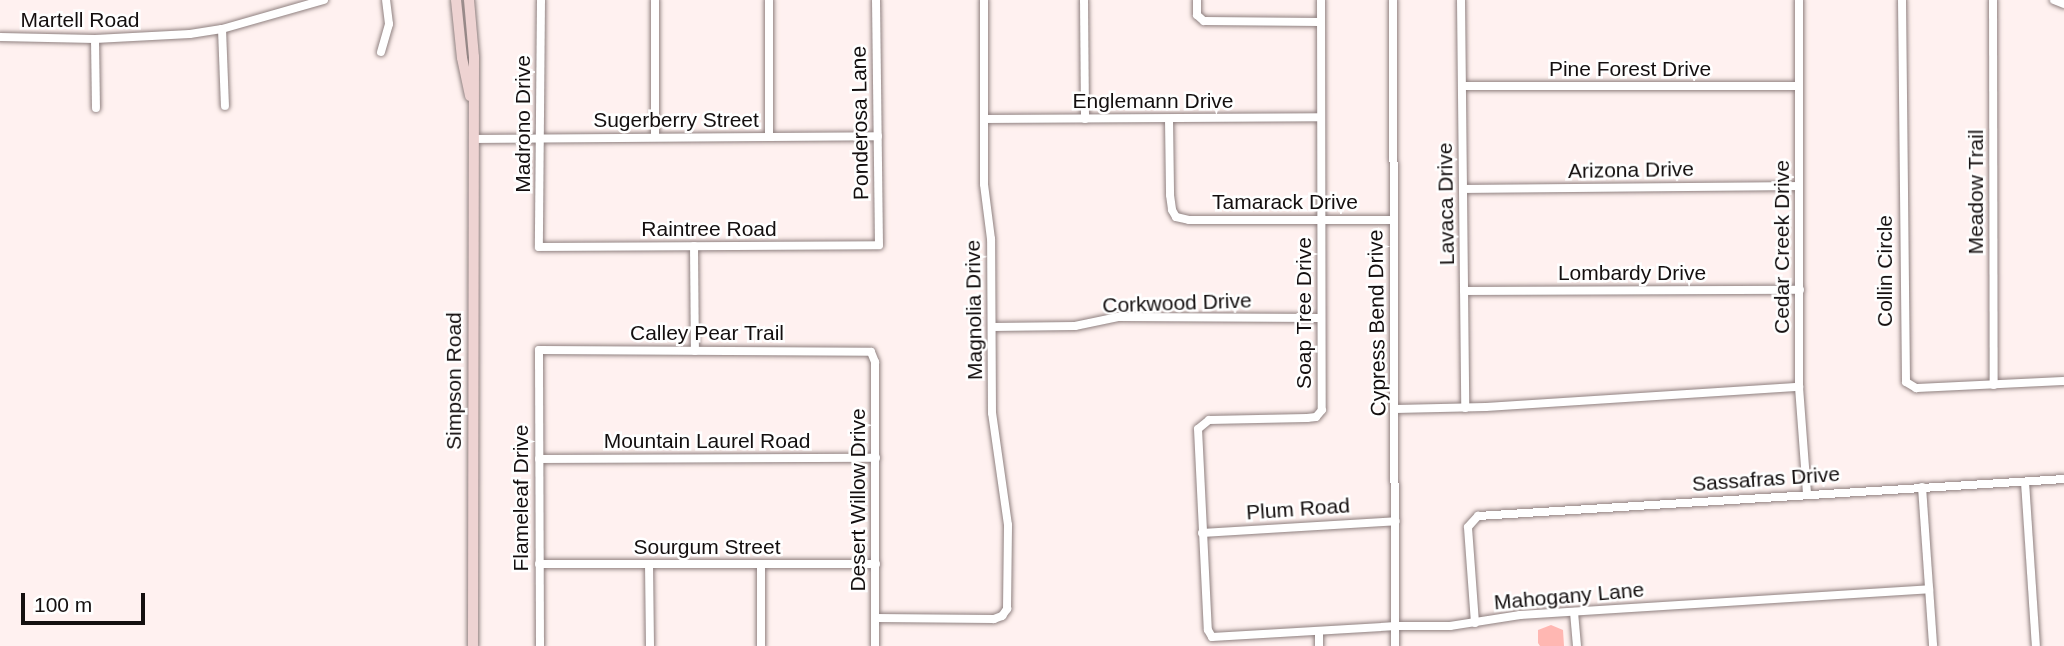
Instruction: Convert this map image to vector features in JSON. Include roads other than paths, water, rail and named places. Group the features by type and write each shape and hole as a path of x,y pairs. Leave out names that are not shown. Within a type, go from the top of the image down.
{"street":[{"name":"Martell Road","path":"0,37 151,38 222,29 324,0"},
{"path":"381,52 389,24 386,0"},
{"name":"Simpson Road","path":"456,0 462,58 474,116"},
{"name":"Simpson Road","path":"469,0 474,57 473,646"},
{"name":"Madrono Drive","path":"539,247 541,0"},
{"path":"655,0 655,137"},
{"path":"769,0 769,136"},
{"name":"Ponderosa Lane","path":"876,0 879,245"},
{"name":"Magnolia Drive","path":"876,618 1002,616 1007,609 1008,524 993,423 991,239 985,184 984,0"},
{"path":"1084,0 1085,119"},
{"path":"1197,0 1197,15 1204,20 1320,22"},
{"name":"Soap Tree Drive","path":"1212,637 1208,630 1198,429 1201,424 1216,419 1307,418 1320,414 1321,0"},
{"name":"Cypress Bend Drive","path":"1393,0 1395,646"},
{"name":"Lavaca Drive","path":"1461,0 1465,408"},
{"name":"Cedar Creek Drive","path":"1799,0 1799,387 1807,494"},
{"name":"Collin Circle","path":"1902,0 1904,376 1909,385 1916,388 2064,381"},
{"name":"Meadow Trail","path":"1993,0 1994,385"},
{"path":"2054,0 2064,4"},
{"path":"222,29 225,106"},
{"path":"96,39 96,108"},
{"name":"Pine Forest Drive","path":"1462,86 1799,86"},
{"name":"Englemann Drive","path":"985,119 1321,117"},
{"name":"Tamarack Drive","path":"1169,120 1170,195 1176,217 1189,220 1393,220"},
{"name":"Sugerberry Street","path":"474,139 878,136"},
{"name":"Arizona Drive","path":"1463,189 1800,186"},
{"name":"Raintree Road","path":"539,247 879,245"},
{"path":"694,246 695,351"},
{"name":"Lombardy Drive","path":"1464,291 1800,290"},
{"name":"Corkwood Drive","path":"992,327 1075,326 1118,317 1321,318"},
{"name":"Calley Pear Trail","path":"539,351 867,351 873,355"},
{"name":"Flameleaf Drive","path":"539,351 540,646"},
{"name":"Desert Willow Drive","path":"873,355 876,458 875,646"},
{"path":"1395,409 1465,408 1799,387"},
{"name":"Mountain Laurel Road","path":"538,459 876,458"},
{"name":"Sassafras Drive","path":"1475,623 1468,527 1471,519 1478,516 2064,479"},
{"path":"2025,482 2036,646"},
{"path":"1923,487 1933,646"},
{"name":"Plum Road","path":"1202,533 1396,521"},
{"path":"649,564 650,646"},
{"path":"761,564 761,646"},
{"name":"Sourgum Street","path":"539,565 876,564"},
{"name":"Mahogany Lane","path":"1212,637 1475,623 1520,615 1929,589"},
{"path":"1574,612 1577,646"},
{"path":"1319,632 1319,646"}]}
